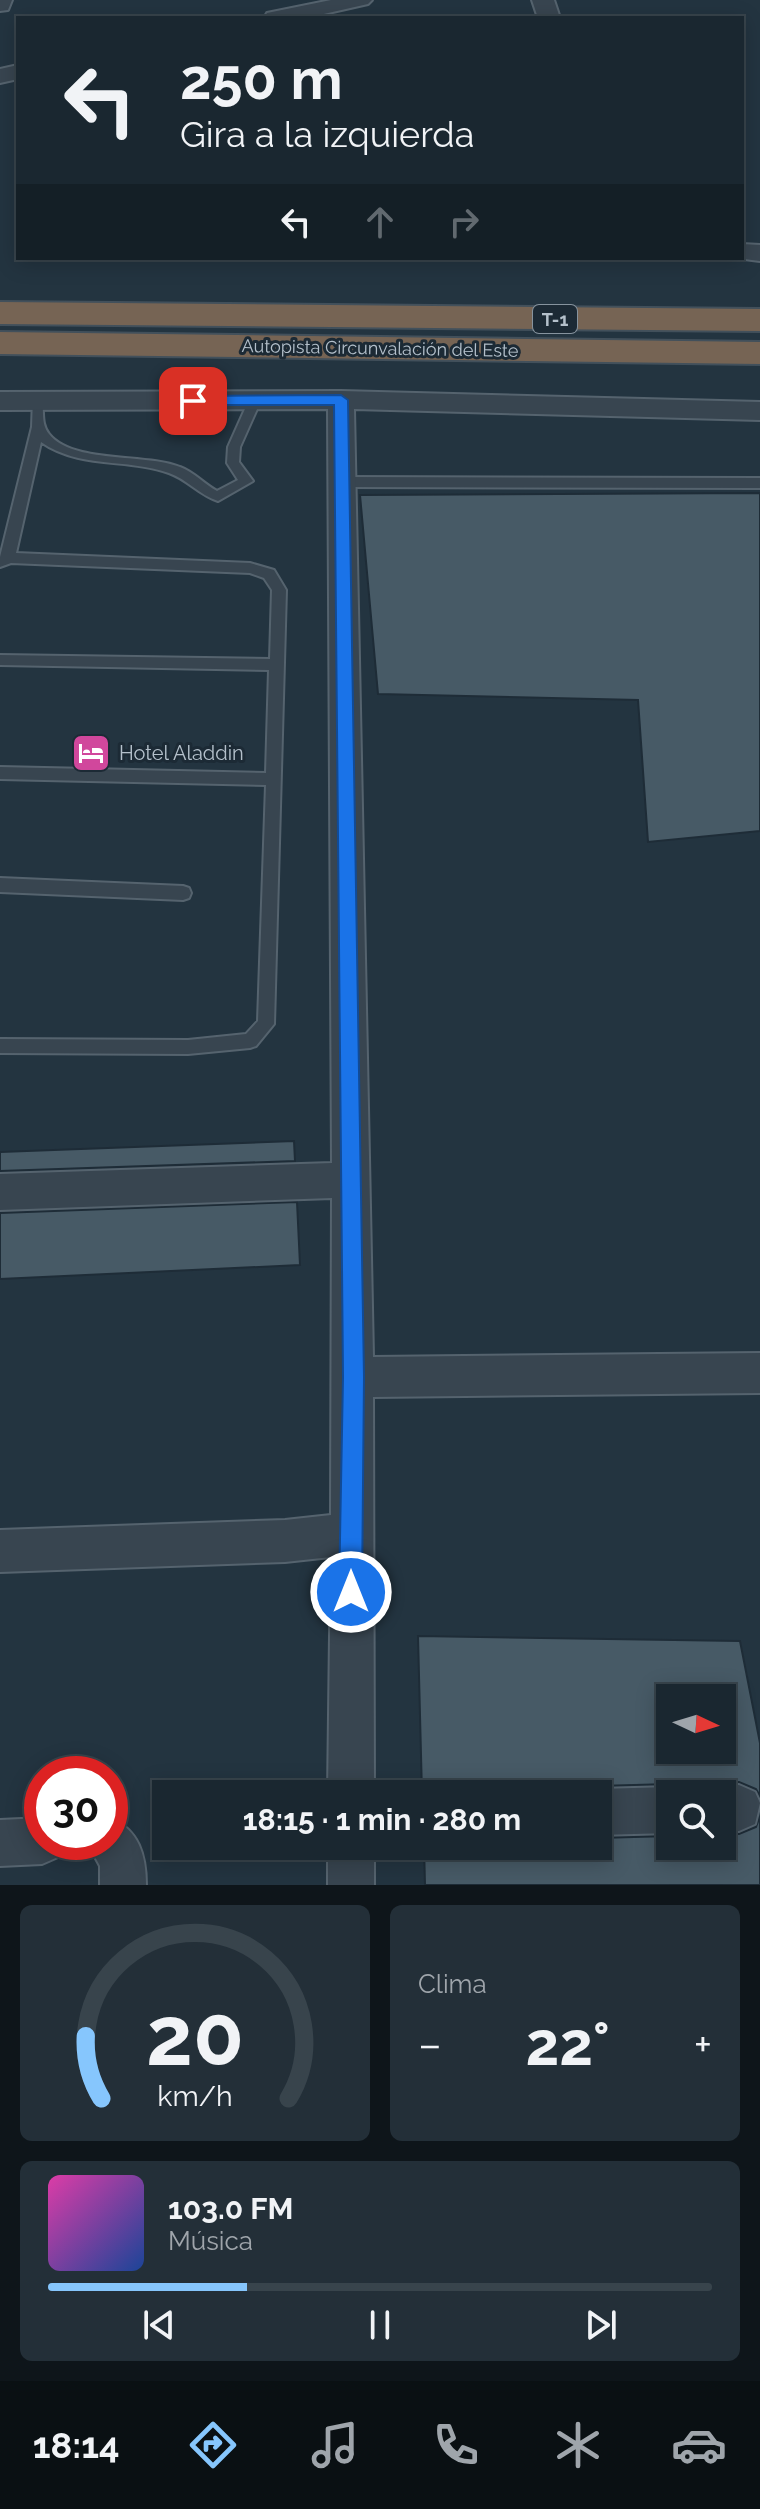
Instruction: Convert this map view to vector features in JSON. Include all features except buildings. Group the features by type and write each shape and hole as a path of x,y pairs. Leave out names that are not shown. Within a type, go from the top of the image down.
{"highway":[{"name":"Autopista Circunvalación del Este","path":"0,313 760,320"},
{"name":"Autopista Circunvalación del Este","path":"0,343 760,353"}],"street":[{"path":"285,16 361,0"},
{"path":"0,401 37,414 255,400 760,411"},
{"path":"341,400 353,1377 351,1780"},
{"path":"0,1192 349,1180"},
{"path":"353,1377 760,1373"},
{"path":"0,1551 285,1541 351,1534"},
{"path":"612,1812 656,1810"},
{"path":"0,1843 24,1842"},
{"path":"123,1860 123,1885"},
{"path":"351,1860 351,1885"}],"lane":[{"path":"37,414 49,444 177,471 207,493 218,496 246,481 233,463 234,447 255,400"},
{"path":"0,1046 188,1047 250,1041 266,1024 279,590 269,574 250,568 4,561 37,414"},
{"path":"342,482 760,483"},
{"path":"0,660 276,665"},
{"path":"0,773 273,779"},
{"path":"0,885 183,893"}],"place":[{"name":"Hotel Aladdin","path":"91,753"}],"route":[{"path":"193,401 341,400 353,1377 351,1592"}]}
